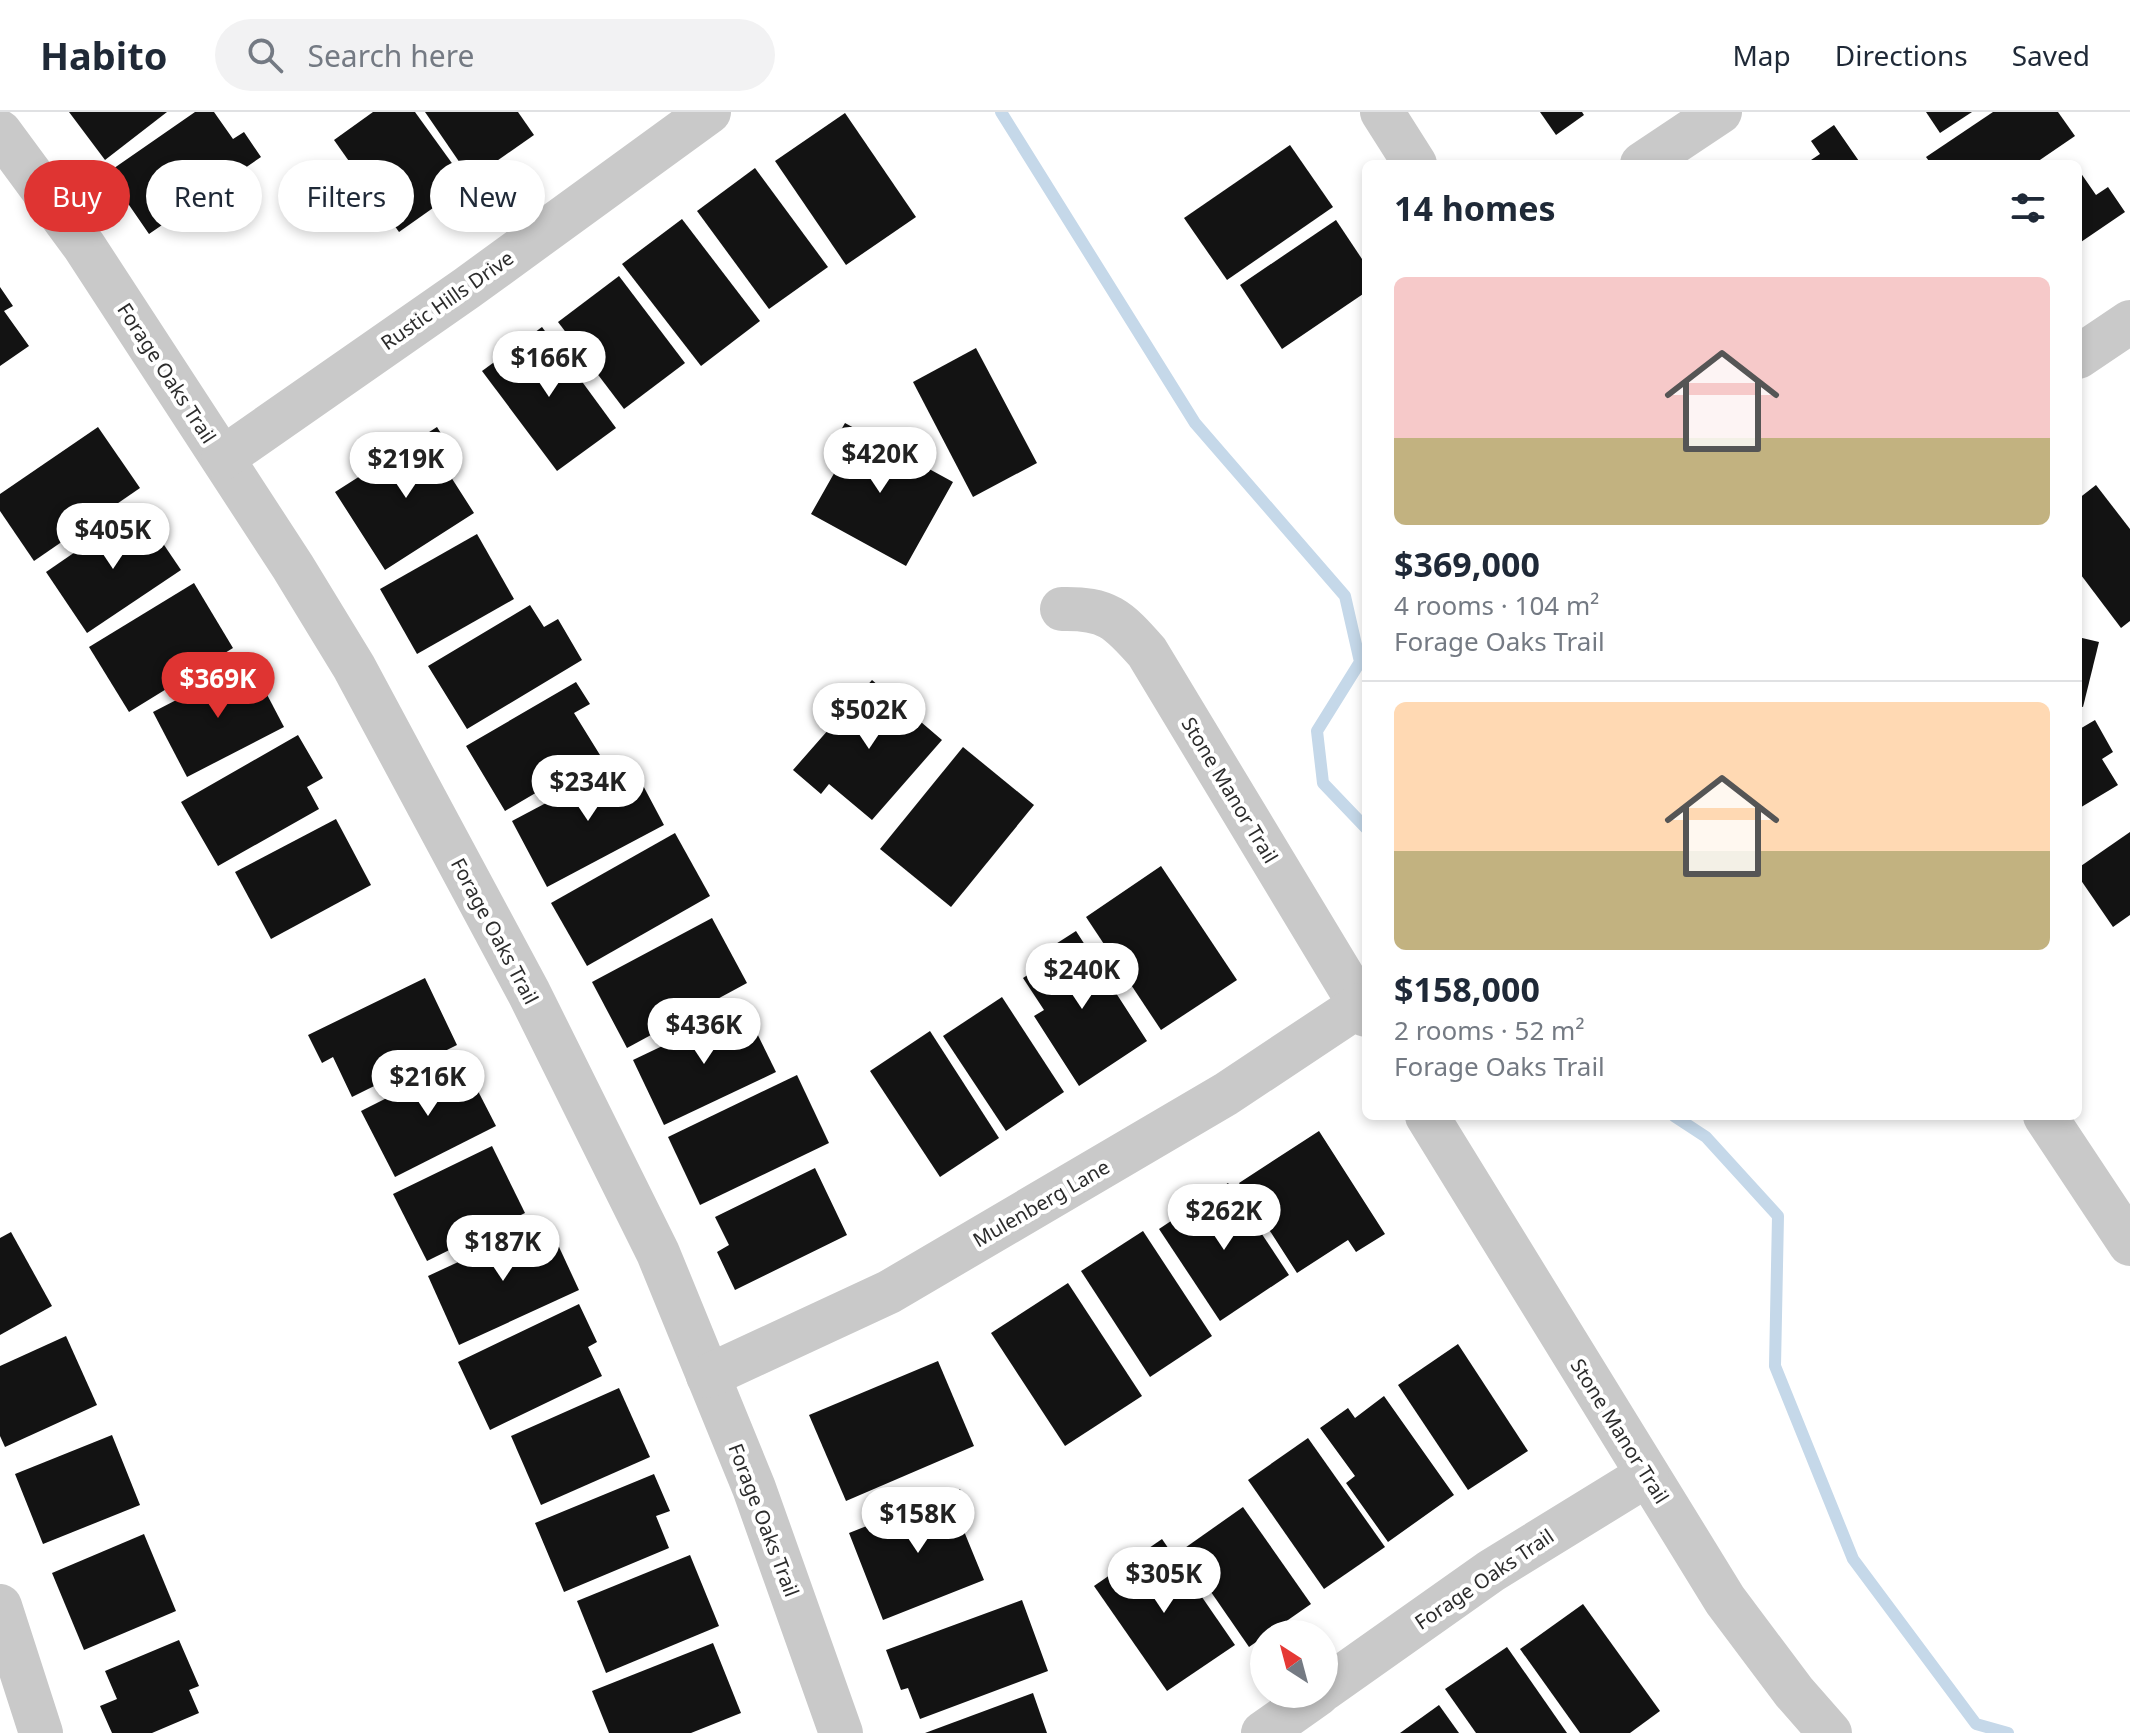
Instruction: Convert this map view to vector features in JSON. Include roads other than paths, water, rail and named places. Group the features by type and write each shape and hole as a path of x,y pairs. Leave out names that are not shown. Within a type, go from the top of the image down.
{"street":[{"name":"Rustic Hills Drive","path":"223,458 467,288 709,112"},
{"path":"1382,112 1412,160"},
{"path":"1648,160 1720,112"},
{"name":"Forage Oaks Trail","path":"0,132 84,246 223,458 354,667 529,993 658,1253 754,1488 841,1733"},
{"path":"2082,354 2130,322"},
{"name":"Stone Manor Trail","path":"1062,609 1097,611 1118,619 1147,652 1362,1008"},
{"name":"Mulenberg Lane","path":"708,1376 889,1292 1362,1011"},
{"name":"Stone Manor Trail","path":"1429,1120 1725,1600 1794,1692 1830,1733"},
{"path":"2048,1120 2130,1244"},
{"name":"Forage Oaks Trail","path":"1338,1679 1491,1571 1647,1475"},
{"path":"0,1606 41,1733"},
{"path":"1263,1733 1298,1708"}],"waterway":[{"path":"1001,112 1195,423 1345,596 1360,662 1317,731 1323,783 1362,824"},
{"path":"1680,1120 1706,1137 1778,1216 1775,1366 1853,1559 1976,1724 2008,1733"}]}
